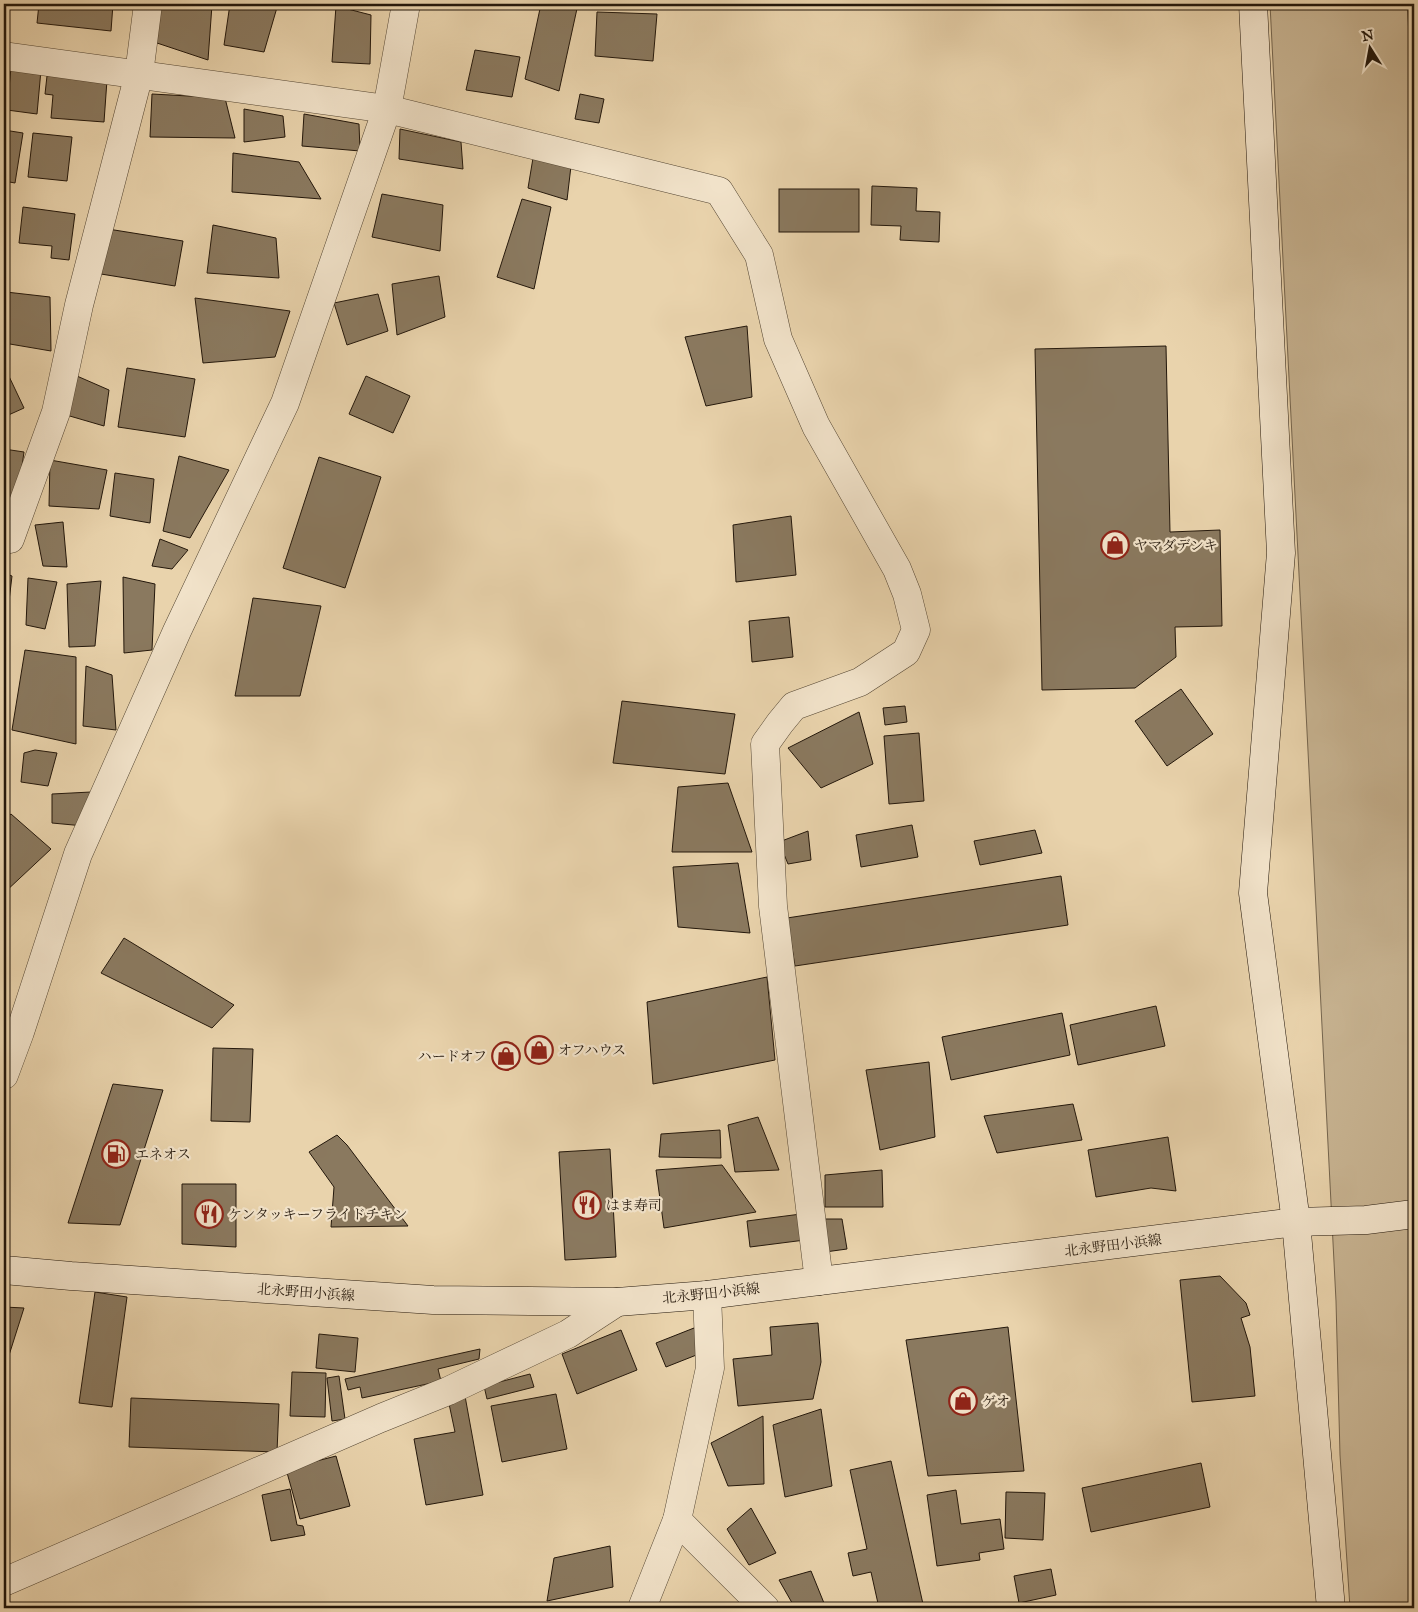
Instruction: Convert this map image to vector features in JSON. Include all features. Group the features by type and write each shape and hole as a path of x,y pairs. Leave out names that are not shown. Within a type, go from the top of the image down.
{"street":[{"path":"4,540 10,539 56,412 79,305 140,74 148,4"},
{"path":"4,1075 20,1032 78,854 177,631 285,403 387,110 406,4"},
{"path":"1253,4 1281,553 1253,893 1265,1000 1296,1222 1331,1608"},
{"path":"4,56 387,110 719,191 759,255 778,339 816,426 896,569 907,594 916,630 906,652 860,682 794,706 765,744 773,906 819,1281"},
{"name":"北永野田小浜線","path":"4,1270 433,1300 617,1302 707,1295 1296,1222 1366,1220 1414,1214"},
{"path":"642,1608 678,1520 710,1368 707,1295"},
{"path":"4,1582 381,1418 448,1391 568,1334 617,1302"},
{"path":"678,1520 764,1608"}],"shaded area":[{"path":"1270,4 1407,4 1414,107 1414,1608 1350,1608 1340,1455 1336,1301"}],"building":[{"path":"39,4 113,4 111,31 37,23"},
{"path":"230,4 278,4 264,52 224,45"},
{"path":"541,4 578,4 559,91 525,79"},
{"path":"162,5 212,5 208,60 154,42"},
{"path":"336,6 371,15 370,64 332,62"},
{"path":"597,12 657,14 653,61 595,56"},
{"path":"475,50 520,57 512,97 466,90"},
{"path":"11,67 41,70 37,114 7,110"},
{"path":"47,76 107,80 104,122 51,118 53,95 45,94"},
{"path":"152,94 225,98 235,138 150,137"},
{"path":"580,94 604,99 599,123 575,119"},
{"path":"244,109 283,116 285,137 244,142"},
{"path":"304,114 359,124 360,151 302,146"},
{"path":"400,129 461,142 463,169 399,159"},
{"path":"4,130 23,133 15,183 4,181"},
{"path":"33,133 72,137 67,181 28,177"},
{"path":"233,153 299,162 321,199 232,192"},
{"path":"533,158 571,166 567,200 528,188"},
{"path":"872,186 917,188 916,211 940,212 939,242 900,240 901,226 871,225"},
{"path":"779,189 859,189 859,232 779,232"},
{"path":"382,194 443,205 440,251 372,237"},
{"path":"522,199 551,207 534,289 497,277"},
{"path":"23,207 75,214 69,260 51,258 52,246 19,243"},
{"path":"213,225 276,238 279,278 207,273"},
{"path":"108,229 183,241 175,286 101,274"},
{"path":"4,236 9,236 9,279 4,279"},
{"path":"439,276 445,317 397,335 392,284"},
{"path":"6,292 50,297 51,351 4,343"},
{"path":"378,294 388,331 347,345 334,303"},
{"path":"195,298 290,311 275,357 203,363"},
{"path":"747,326 752,397 706,406 685,337"},
{"path":"1166,346 1170,532 1220,530 1222,626 1175,627 1176,657 1135,688 1042,690 1035,349"},
{"path":"127,368 195,379 185,437 118,427"},
{"path":"4,370 6,370 24,408 4,417"},
{"path":"70,373 109,390 104,426 56,412"},
{"path":"366,376 410,396 393,433 349,414"},
{"path":"4,449 24,452 17,500 4,497"},
{"path":"179,456 229,470 190,538 163,531"},
{"path":"319,457 381,477 345,588 283,568"},
{"path":"50,460 107,470 99,509 49,506"},
{"path":"115,473 154,479 150,523 110,516"},
{"path":"791,516 796,575 736,582 733,525"},
{"path":"63,522 67,567 43,566 35,525"},
{"path":"160,539 188,550 172,569 152,566"},
{"path":"4,573 12,576 6,626 4,626"},
{"path":"123,577 155,584 152,650 124,653"},
{"path":"28,578 57,582 45,629 26,625"},
{"path":"101,581 95,646 69,647 67,584"},
{"path":"253,598 321,606 300,696 235,696"},
{"path":"789,617 793,657 752,662 749,621"},
{"path":"25,650 76,657 76,744 12,730"},
{"path":"86,666 112,675 116,730 83,726"},
{"path":"1181,689 1213,734 1167,766 1135,721"},
{"path":"622,701 735,714 725,774 613,763"},
{"path":"905,706 907,722 885,725 883,708"},
{"path":"859,712 873,764 821,788 788,748"},
{"path":"919,733 924,801 889,804 884,736"},
{"path":"35,750 57,753 48,786 21,782 24,753"},
{"path":"728,783 752,852 672,852 678,787"},
{"path":"4,784 9,799 4,802"},
{"path":"91,792 84,826 52,823 52,794"},
{"path":"11,814 51,849 4,893 4,820"},
{"path":"912,825 918,857 861,867 856,835"},
{"path":"1035,830 1042,853 980,865 974,841"},
{"path":"808,831 811,860 788,864 779,842"},
{"path":"738,863 750,933 678,927 673,867"},
{"path":"1061,876 1068,925 795,966 787,918"},
{"path":"124,938 234,1005 212,1028 101,973"},
{"path":"767,977 775,1060 653,1084 647,1002"},
{"path":"1156,1006 1165,1046 1078,1065 1070,1025"},
{"path":"1062,1013 1070,1055 951,1080 942,1037"},
{"path":"213,1048 253,1049 250,1122 211,1121"},
{"path":"929,1062 935,1137 880,1150 866,1070"},
{"path":"113,1084 163,1090 120,1225 68,1223"},
{"path":"1073,1104 1082,1140 997,1153 984,1116"},
{"path":"758,1117 779,1170 735,1172 728,1125"},
{"path":"720,1130 721,1158 659,1157 661,1134"},
{"path":"337,1135 347,1145 408,1226 331,1227 334,1187 309,1152"},
{"path":"1168,1137 1176,1191 1151,1188 1096,1197 1088,1150"},
{"name":"はま寿司","path":"610,1149 616,1257 565,1260 559,1152"},
{"path":"722,1165 756,1212 664,1228 656,1170"},
{"path":"882,1170 883,1207 825,1207 825,1175"},
{"name":"ケンタッキーフライドチキン","path":"182,1184 236,1184 236,1247 182,1244"},
{"path":"801,1214 805,1240 750,1247 747,1221"},
{"path":"821,1219 842,1219 847,1249 825,1252"},
{"path":"1220,1276 1246,1303 1250,1315 1241,1318 1250,1347 1255,1396 1192,1402 1180,1280"},
{"path":"95,1292 127,1297 112,1407 79,1403"},
{"path":"4,1307 24,1308 4,1371"},
{"path":"818,1323 821,1362 813,1399 738,1406 733,1359 772,1355 770,1327"},
{"path":"1008,1327 1024,1471 928,1476 906,1340"},
{"path":"694,1328 704,1352 666,1367 656,1343"},
{"path":"621,1330 637,1370 577,1394 562,1354"},
{"path":"319,1334 358,1338 355,1372 316,1368"},
{"path":"480,1349 479,1359 438,1369 441,1381 362,1398 360,1387 348,1390 345,1379"},
{"path":"292,1372 326,1373 325,1417 290,1416"},
{"path":"530,1374 534,1387 487,1399 484,1386"},
{"path":"339,1376 345,1419 332,1421 327,1378"},
{"path":"556,1394 567,1449 502,1462 491,1406"},
{"path":"465,1396 483,1495 426,1505 414,1439 455,1432 448,1399"},
{"path":"131,1398 279,1404 277,1452 129,1447"},
{"path":"821,1409 832,1486 785,1497 773,1425"},
{"path":"763,1416 764,1484 728,1486 711,1443"},
{"path":"336,1456 350,1506 300,1519 286,1469"},
{"path":"891,1461 923,1604 904,1608 879,1608 871,1572 853,1576 848,1553 867,1549 850,1470"},
{"path":"1201,1463 1210,1507 1091,1532 1082,1488"},
{"path":"290,1489 297,1525 303,1526 305,1535 271,1541 262,1495"},
{"path":"956,1490 961,1524 1000,1519 1004,1549 979,1553 980,1560 937,1566 927,1495"},
{"path":"1006,1492 1045,1493 1043,1540 1005,1538"},
{"path":"751,1508 776,1553 749,1565 727,1529"},
{"path":"610,1546 613,1587 547,1601 554,1558"},
{"path":"1051,1569 1056,1595 1019,1603 1014,1576"},
{"path":"811,1571 826,1608 795,1608 779,1580"}],"place":[{"name":"ヤマダデンキ","path":"1115,545"},
{"name":"オフハウス","path":"539,1050"},
{"name":"ハードオフ","path":"506,1056"},
{"name":"エネオス","path":"116,1154"},
{"name":"はま寿司","path":"587,1205"},
{"name":"ケンタッキーフライドチキン","path":"209,1214"},
{"name":"ゲオ","path":"963,1401"}]}
